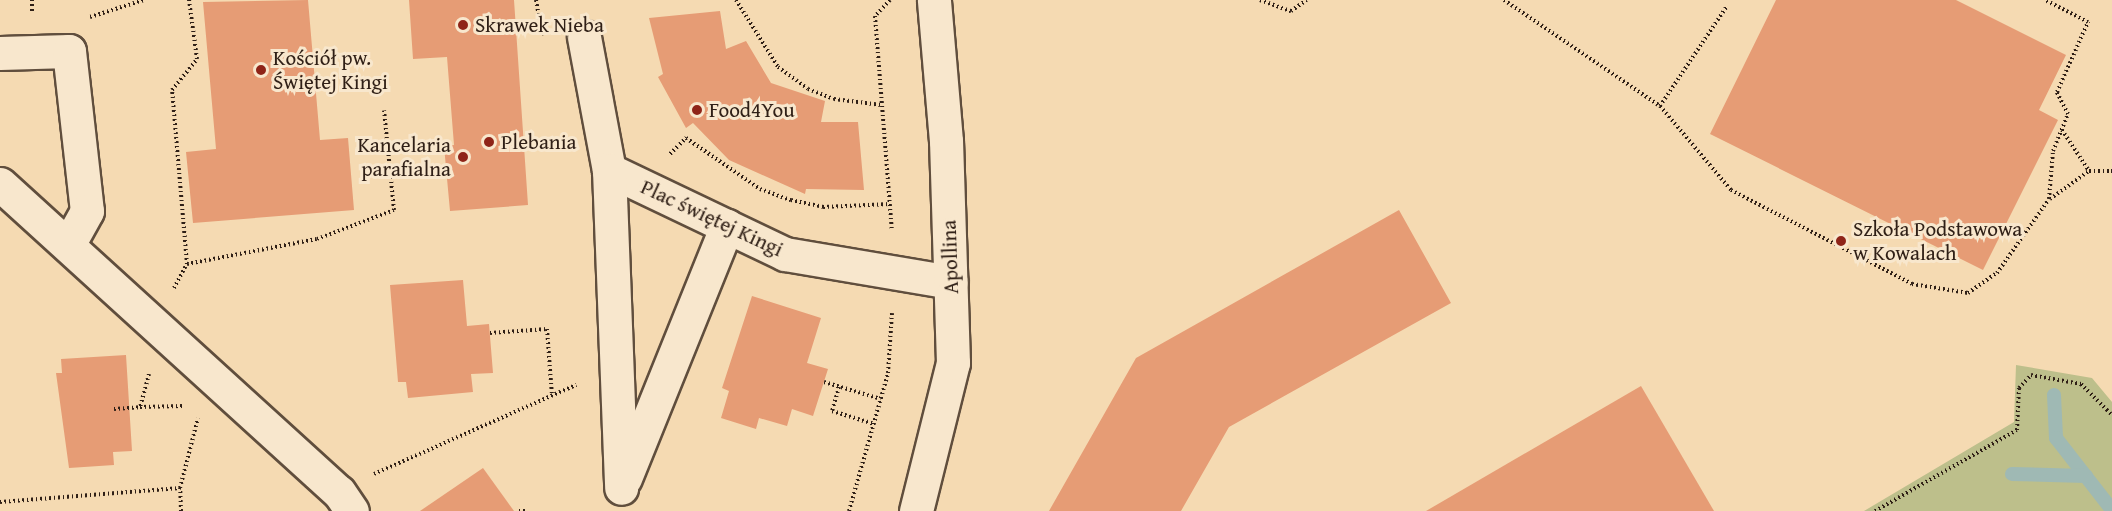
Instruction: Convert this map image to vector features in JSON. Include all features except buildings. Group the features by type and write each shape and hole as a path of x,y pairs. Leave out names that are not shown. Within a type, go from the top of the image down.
{"street":[{"name":"Apollina","path":"916,511 953,363 951,282 934,0"},
{"path":"584,37 609,170 621,488 727,226"},
{"path":"0,53 69,51 87,211 68,245"},
{"name":"Plac świętej Kingi","path":"609,170 785,254 951,282"},
{"path":"0,184 155,323 345,502"}],"path":[{"path":"69,51 88,17 144,0"},
{"path":"155,323 187,264 172,90 197,59 189,0"},
{"path":"735,0 778,67 808,89 834,99 882,105"},
{"path":"1260,0 1291,11 1307,0"},
{"path":"1504,0 1660,106 1731,190 1912,284 1968,293 1997,273 2049,199 2089,171 2112,171"},
{"path":"2045,0 2088,22 2057,92 2068,114 2053,151 2049,199"},
{"path":"1660,106 1727,6"},
{"path":"187,264 318,239 394,210 384,110"},
{"path":"2061,129 2089,171"},
{"path":"680,144 686,138 760,189 791,200 823,207 890,204"},
{"path":"490,333 547,329 552,394"},
{"path":"140,406 152,364"},
{"path":"345,502 552,394 616,367"},
{"path":"1875,511 2017,430 2019,388 2031,375 2080,384 2112,415"},
{"path":"824,382 881,399"},
{"path":"839,387 832,411 874,424"},
{"path":"114,409 140,406 191,406"},
{"path":"0,502 180,488"},
{"path":"519,511 526,511"}],"green space":[{"path":"2016,365 2092,378 2112,402 2112,511 1864,511 2014,422"}],"waterway":[{"path":"2054,395 2056,438 2112,510"},
{"path":"2012,474 2086,476"}],"place":[{"name":"Skrawek Nieba","path":"463,25"},
{"name":"Kościół pw. Świętej Kingi","path":"261,70"},
{"name":"Food4You","path":"697,110"},
{"name":"Plebania","path":"489,142"},
{"name":"Kancelaria parafialna","path":"463,157"},
{"name":"Szkoła Podstawowa w Kowalach","path":"1841,241"}]}
